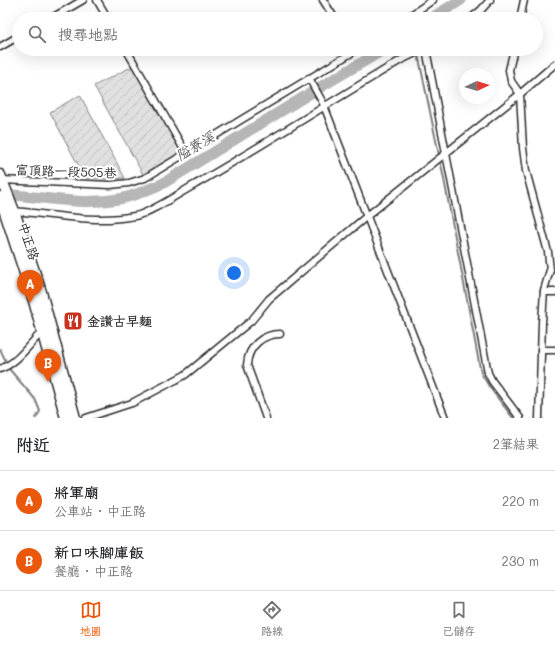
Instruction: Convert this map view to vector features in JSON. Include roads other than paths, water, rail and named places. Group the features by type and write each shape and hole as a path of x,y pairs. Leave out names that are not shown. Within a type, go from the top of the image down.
{"main road":[{"path":"1,178 7,211"},
{"path":"0,197 7,211"},
{"name":"中正路","path":"7,211 75,418"},
{"name":"中正路","path":"47,330 66,418"}],"street":[{"path":"62,12 83,0"},
{"path":"97,0 104,12"},
{"path":"323,0 330,12"},
{"path":"415,12 433,0"},
{"path":"479,12 490,0"},
{"path":"521,12 524,0"},
{"path":"0,47 12,40"},
{"path":"130,56 186,152"},
{"name":"富頂路一段505巷","path":"1,178 110,185 129,183 145,178 186,152 310,80 346,56"},
{"path":"7,211 84,219 115,219 137,216 153,209 324,105 409,56"},
{"path":"423,56 488,373 492,381 520,418"},
{"path":"512,56 509,70 511,81 520,94 523,148 526,171 548,252 550,270 544,292 539,418"},
{"path":"86,418 132,403 185,376 251,321 269,299 367,216 520,94 555,64"},
{"path":"310,80 324,105 444,418"},
{"path":"544,292 555,292"},
{"path":"0,369 7,367 47,330"},
{"path":"266,418 247,364 248,357 253,348 262,338 271,334 280,334"},
{"path":"541,350 555,350"}],"waterway":[{"name":"隘寮溪","path":"441,12 461,0"},
{"name":"隘寮溪","path":"0,194 74,201 104,201 135,195 162,184 373,56"},
{"path":"418,56 444,179 481,373 490,388 513,418"},
{"path":"0,349 10,370 35,399 40,411 36,418"}],"place":[{"name":"將軍廟","path":"30,303"},
{"name":"金讚古早麵","path":"73,321"},
{"name":"新口味腳庫飯","path":"48,382"}]}
